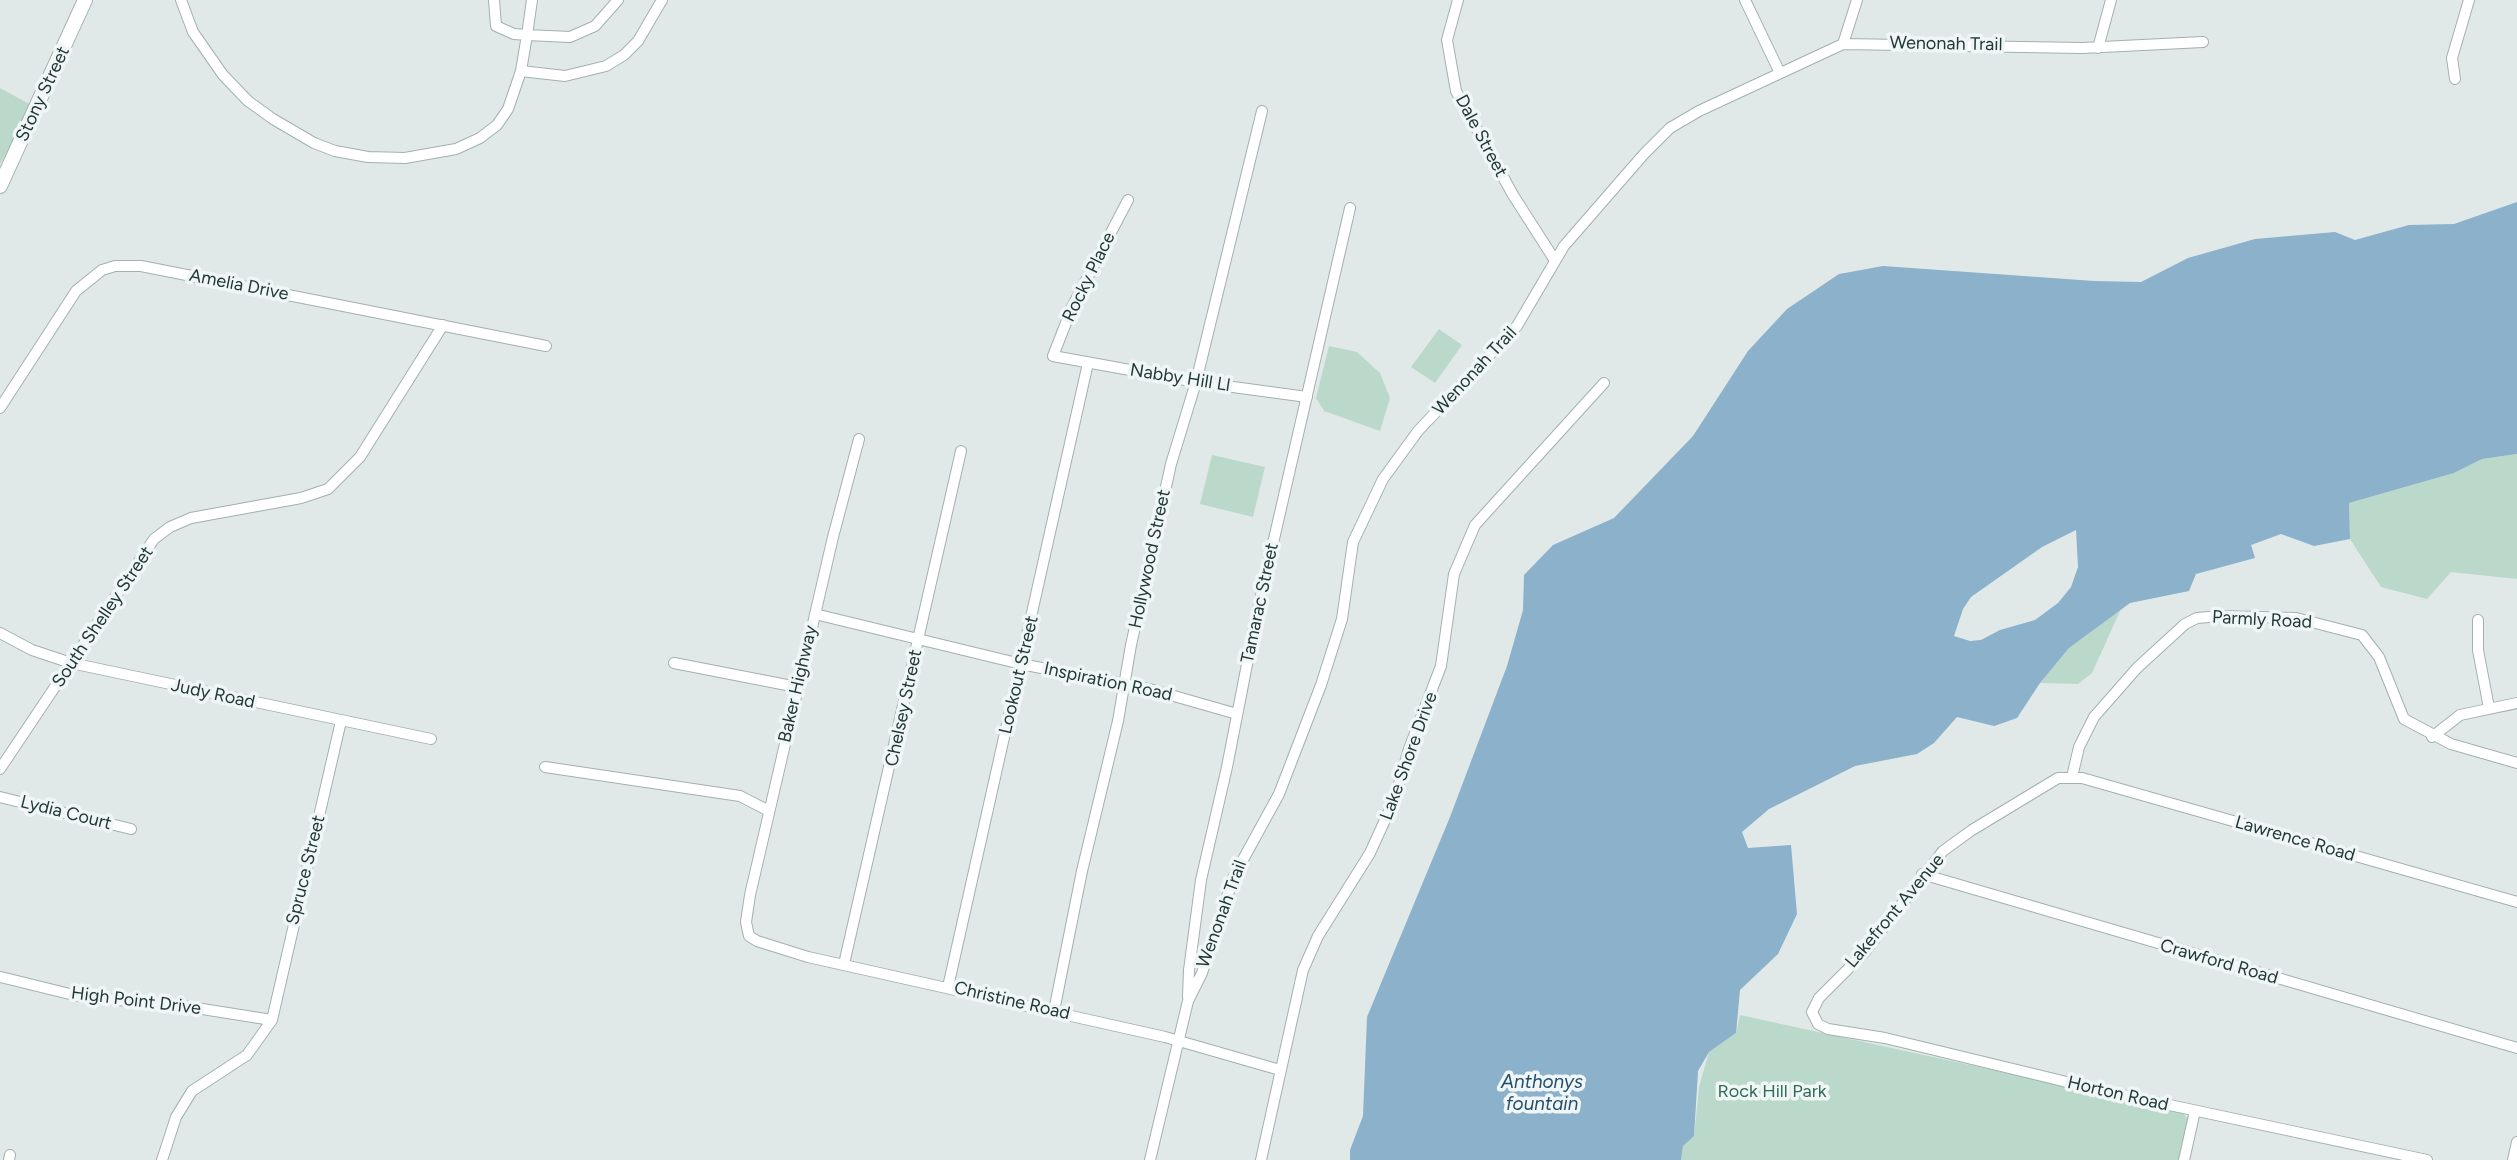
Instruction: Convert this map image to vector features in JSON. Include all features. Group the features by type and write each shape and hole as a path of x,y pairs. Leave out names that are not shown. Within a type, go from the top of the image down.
{"street":[{"name":"Stony Street","path":"0,186 85,0"},
{"path":"181,0 193,32 207,55 248,101 293,131 335,151 368,157 405,158 456,149 480,138 497,125 508,110 522,71 532,0"},
{"path":"494,0 496,26 514,34 570,37 595,26 618,0"},
{"path":"522,71 565,76 587,73 606,66 624,55 638,41 662,0"},
{"name":"Dale Street","path":"1458,0 1447,40 1456,91 1513,195 1554,259"},
{"path":"1745,0 1779,71"},
{"path":"1843,44 1857,0"},
{"path":"2098,48 2110,0"},
{"path":"2455,79 2452,58 2469,0"},
{"name":"Wenonah Trail","path":"1150,1160 1188,1002 1202,973 1234,876 1279,793 1321,685 1342,619 1353,542 1383,479 1418,431 1517,326 1554,259 1627,173 1670,128 1779,71 1843,44 2098,48 2203,42"},
{"name":"Hollywood Street","path":"1054,1011 1171,464 1196,382 1262,111"},
{"name":"Rocky Place","path":"1053,356 1073,305 1128,200"},
{"name":"Tamarac Street","path":"1188,1002 1189,970 1201,880 1257,613 1350,208"},
{"name":"Amelia Drive","path":"0,408 76,291 102,270 115,266 141,266 546,346"},
{"name":"South Shelley Street","path":"0,769 154,539 170,527 191,517 301,498 328,489 344,476 360,457 443,326"},
{"name":"Nabby Hill Ll","path":"1053,356 1196,382 1307,397"},
{"name":"Lookout Street","path":"948,986 1088,363"},
{"name":"Lake Shore Drive","path":"1261,1160 1308,957 1383,828 1441,666 1454,574 1475,525 1605,383"},
{"name":"Baker Highway","path":"747,931 750,895 797,687 859,439"},
{"name":"Chelsey Street","path":"844,964 961,451"},
{"name":"Inspiration Road","path":"814,614 1021,664 1124,684 1237,714"},
{"name":"Parmly Road","path":"2073,777 2079,747 2094,717 2161,644 2185,624 2206,617 2296,618 2343,628 2369,641 2391,685 2398,711 2404,719 2432,737 2517,763"},
{"path":"2478,620 2478,650 2489,708"},
{"name":"Judy Road","path":"0,633 32,650 71,663 431,739"},
{"path":"674,663 797,687"},
{"path":"2432,737 2460,716 2517,703"},
{"name":"Spruce Street","path":"272,1020 341,721"},
{"path":"545,767 740,796 769,811"},
{"name":"Lakefront Avenue","path":"1814,1019 1812,1012 1819,998 1864,953 1922,874 1943,851 2038,788 2058,778 2073,777"},
{"name":"Lawrence Road","path":"2073,777 2517,902"},
{"name":"Lydia Court","path":"0,797 131,829"},
{"name":"Crawford Road","path":"1922,874 2517,1048"},
{"name":"Christine Road","path":"747,931 757,941 844,964 1179,1041 1280,1070"},
{"name":"High Point Drive","path":"1,977 82,997 177,1005 272,1020"},
{"name":"Horton Road","path":"1814,1019 1828,1029 1885,1038 2195,1111 2427,1160"},
{"path":"162,1160 176,1117 192,1091 247,1055 272,1020"},
{"path":"2184,1160 2195,1111"},
{"path":"2512,1160 2517,1142"}],"green space":[{"path":"0,88 33,106 0,164"},
{"path":"1439,329 1462,345 1435,383 1411,367"},
{"path":"1329,346 1357,352 1380,373 1390,398 1380,431 1324,411 1316,398"},
{"path":"2517,454 2517,579 2451,572 2427,599 2381,587 2350,539 2349,503 2454,473 2482,459"},
{"path":"1212,455 1265,467 1253,517 1200,504"},
{"path":"2121,609 2092,673 2078,684 2040,683 2069,648"},
{"name":"Rock Hill Park","path":"1740,1015 2181,1111 2188,1119 2179,1160 1681,1160 1683,1146 1694,1136 1699,1087 1709,1052 1736,1033"}],"water":[{"name":"Anthonys fountain","path":"2517,202 2517,454 2482,459 2454,473 2349,503 2350,539 2314,546 2281,534 2251,545 2255,558 2196,574 2189,591 2130,603 2069,648 2040,683 2017,718 1994,726 1957,717 1934,743 1917,754 1855,766 1769,809 1742,832 1748,848 1791,845 1797,914 1778,954 1740,990 1736,1033 1709,1052 1698,1071 1694,1136 1683,1146 1681,1160 1350,1160 1350,1150 1363,1116 1367,1017 1450,817 1507,666 1523,610 1524,575 1553,545 1614,518 1693,436 1748,351 1787,309 1839,274 1883,266 2141,282 2188,258 2255,239 2335,232 2355,240 2409,225 2454,224","holes":["2076,530 2078,567 2071,587 2058,603 2035,620 2000,630 1981,640 1970,641 1954,636 1963,609 1971,597 2042,547"]}]}
